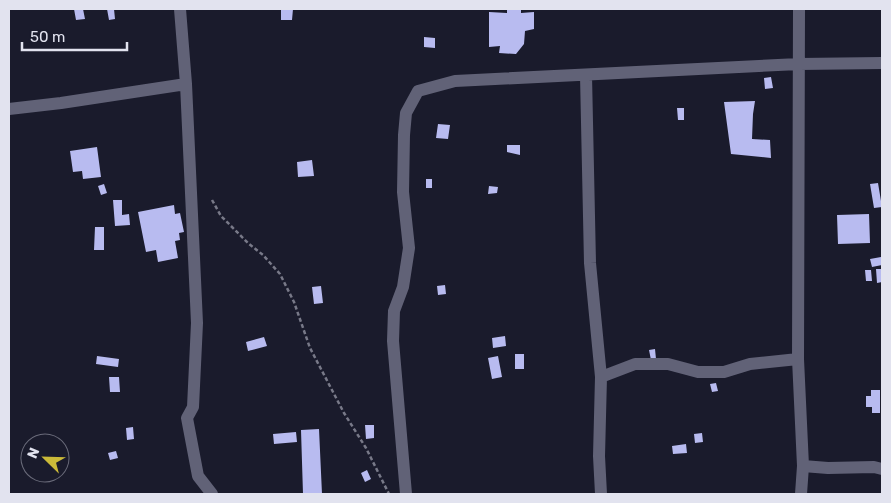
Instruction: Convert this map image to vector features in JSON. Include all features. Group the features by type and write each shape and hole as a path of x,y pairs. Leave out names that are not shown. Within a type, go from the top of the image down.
{"street":[{"path":"180,9 186,84 198,323 193,407 187,418 198,476 212,494"},
{"path":"799,9 798,359 803,466 801,494"},
{"path":"406,494 392,341 394,311 403,287 409,248 403,192 406,113 418,91 455,81 799,64 882,63"},
{"path":"586,75 590,263 601,377 599,456 601,494"},
{"path":"9,108 61,103 186,84"},
{"path":"601,377 635,364 668,364 698,372 724,372 750,364 798,359"},
{"path":"803,466 828,468 874,467 882,469"}],"path":[{"path":"212,200 220,216 280,274 294,302 310,348 344,413 366,448 389,494"}],"building":[{"path":"74,9 83,9 85,19 76,20"},
{"path":"107,9 114,9 115,19 109,20"},
{"path":"281,9 293,9 292,20 281,20"},
{"path":"507,9 521,9 521,13 534,12 534,29 525,31 524,44 516,54 499,53 500,46 489,47 489,12 507,13"},
{"path":"424,37 435,38 435,48 424,47"},
{"path":"771,77 773,88 765,89 764,78"},
{"path":"755,101 752,139 770,140 771,158 731,154 724,102"},
{"path":"677,108 684,108 684,120 678,120"},
{"path":"438,124 450,125 448,139 436,138"},
{"path":"507,145 520,145 520,155 507,152"},
{"path":"97,147 101,177 83,179 82,171 73,172 70,151"},
{"path":"312,160 314,176 298,177 297,162"},
{"path":"426,179 432,179 432,188 426,188"},
{"path":"878,183 882,207 874,208 870,184"},
{"path":"104,184 107,193 101,195 98,186"},
{"path":"489,186 498,187 497,193 488,194"},
{"path":"113,200 122,200 122,215 129,214 130,225 115,226"},
{"path":"174,205 175,214 180,213 184,232 179,233 180,240 175,241 178,258 158,262 156,250 146,252 138,212"},
{"path":"869,214 870,243 838,244 837,215"},
{"path":"95,227 104,227 104,250 94,250"},
{"path":"881,257 882,265 872,267 870,259"},
{"path":"876,269 882,269 882,282 877,283"},
{"path":"865,270 871,270 872,281 866,281"},
{"path":"445,285 446,294 438,295 437,286"},
{"path":"321,286 323,303 314,304 312,287"},
{"path":"505,336 506,346 493,348 492,338"},
{"path":"264,337 267,346 248,351 246,342"},
{"path":"655,349 656,359 651,360 649,350"},
{"path":"515,354 524,354 524,369 515,369"},
{"path":"97,356 119,359 118,367 96,364"},
{"path":"498,356 502,377 492,379 488,358"},
{"path":"109,377 119,377 120,392 110,392"},
{"path":"716,383 718,391 712,392 710,384"},
{"path":"871,390 880,390 880,413 872,413 872,407 866,407 866,396 871,396"},
{"path":"365,425 374,425 374,438 366,439"},
{"path":"133,427 134,439 127,440 126,428"},
{"path":"319,429 322,494 303,494 301,430"},
{"path":"296,432 297,442 274,444 273,434"},
{"path":"702,433 703,442 695,443 694,434"},
{"path":"686,444 687,453 673,454 672,446"},
{"path":"116,451 118,458 110,460 108,453"},
{"path":"367,470 371,479 365,482 361,473"}]}
